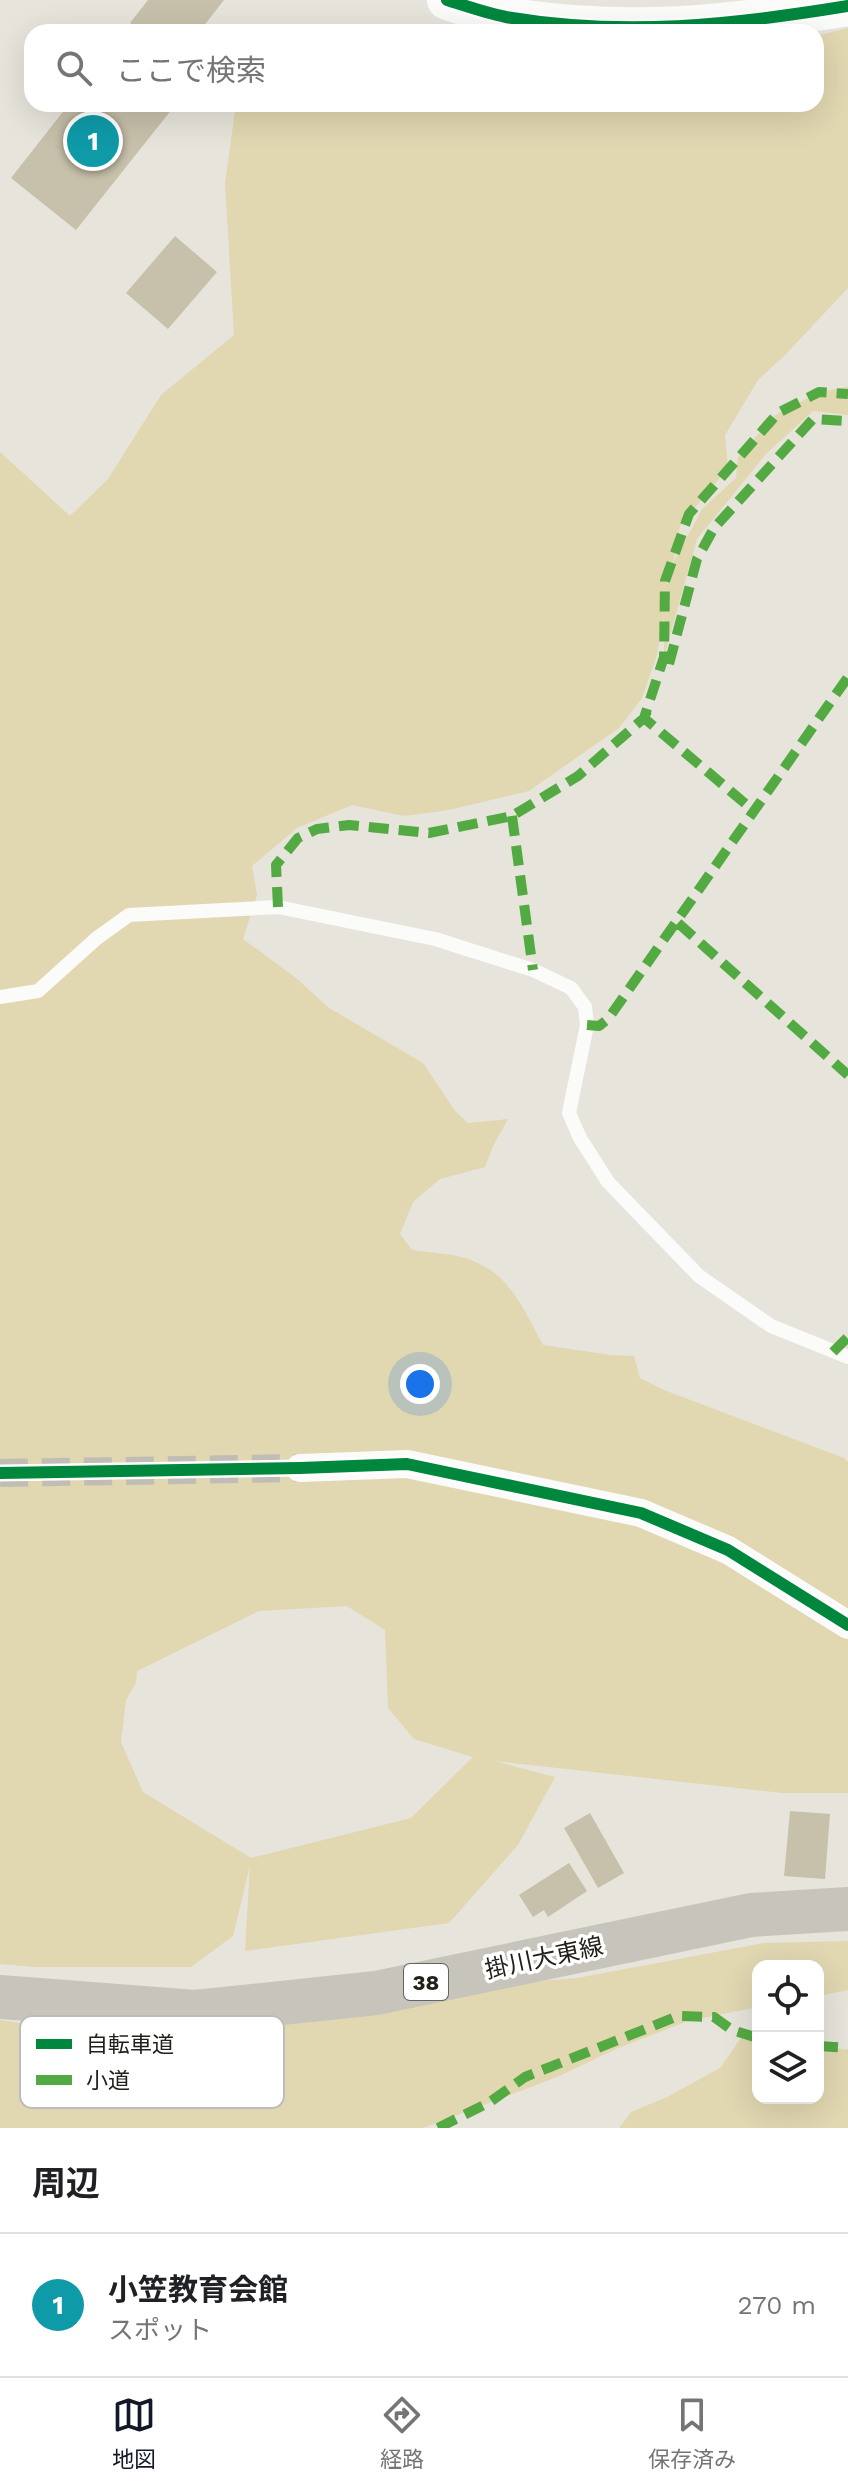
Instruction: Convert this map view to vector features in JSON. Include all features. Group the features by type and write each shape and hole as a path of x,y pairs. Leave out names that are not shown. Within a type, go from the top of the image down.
{"main road":[{"name":"掛川大東線","path":"0,1997 195,2012 227,2009 376,1993 751,1915 848,1909"}],"street":[{"path":"447,0 503,16 573,24"},
{"path":"713,24 848,6"},
{"path":"300,1468 407,1464 641,1513 728,1550 848,1625"}],"lane":[{"path":"0,997 38,991 97,938 129,915 278,907 435,939 533,970 571,988 585,1007 587,1025 569,1113 580,1138 608,1182 699,1276 771,1326 848,1357"}],"shaded area":[{"path":"848,28 848,288 758,380 725,435 728,468 680,526 673,563 702,509 736,478 738,457 774,416 819,392 848,387 848,415 813,411 766,454 697,539 664,657 664,617 656,658 642,698 619,728 529,791 449,810 404,816 352,805 297,828 252,866 257,895 243,939 296,978 329,1008 423,1063 455,1111 468,1123 508,1119 485,1167 440,1179 413,1202 400,1234 412,1250 461,1257 495,1273 522,1306 543,1345 634,1356 640,1378 664,1390 848,1462 848,1793 782,1793 494,1761 555,1777 518,1845 449,1923 245,1951 250,1865 233,1936 191,1967 34,1967 0,1964 0,452 70,516 108,479 161,395 234,335 225,183 235,112 824,112 824,34","holes":["347,1606 385,1630 388,1708 414,1739 473,1757 411,1818 251,1858 143,1792 121,1742 126,1700 136,1683 137,1671 259,1611"]},
{"path":"848,1941 848,1990 824,1995 824,1960 752,1960 752,2008 688,2021 616,2049 557,2077 423,2128 0,2128 0,2020 20,2023 20,2108 284,2108 284,2016 170,2016 305,2000 577,1978 764,1943"},
{"path":"741,2038 752,2039 752,2104 824,2104 824,2046 848,2050 848,2128 619,2128 631,2112 667,2097 720,2068"}],"building":[{"path":"148,0 224,0 205,24 130,23"},
{"path":"63,112 170,112 76,230 11,178"},
{"path":"175,236 217,272 168,329 126,293"},
{"path":"790,1811 830,1814 825,1879 784,1876"},
{"path":"590,1813 624,1873 598,1888 564,1828"},
{"path":"569,1863 587,1891 548,1917 544,1910 533,1917 519,1895"}],"tunnel":[{"path":"0,1473 300,1468"}],"marked path":[{"path":"278,907 276,865 298,838 317,829 349,825 429,833 512,816 578,776 644,718 664,657 665,581 689,514 778,413 819,392 848,394"},
{"path":"669,664 697,559 714,528 813,419 848,421"},
{"path":"587,1025 599,1026 608,1019 848,677"},
{"path":"647,711 644,718 754,811"},
{"path":"512,816 533,970"},
{"path":"678,923 848,1075"},
{"path":"833,1352 848,1337"},
{"path":"438,2128 490,2102 525,2077 678,2016 714,2017 732,2030 752,2036"},
{"path":"824,2046 848,2048"}],"cycle path":[{"path":"447,0 506,17 564,24"},
{"path":"706,24 848,6"},
{"path":"0,1473 407,1464 641,1513 728,1550 848,1625"}],"place":[{"name":"小笠教育会館","path":"93,141"}]}
